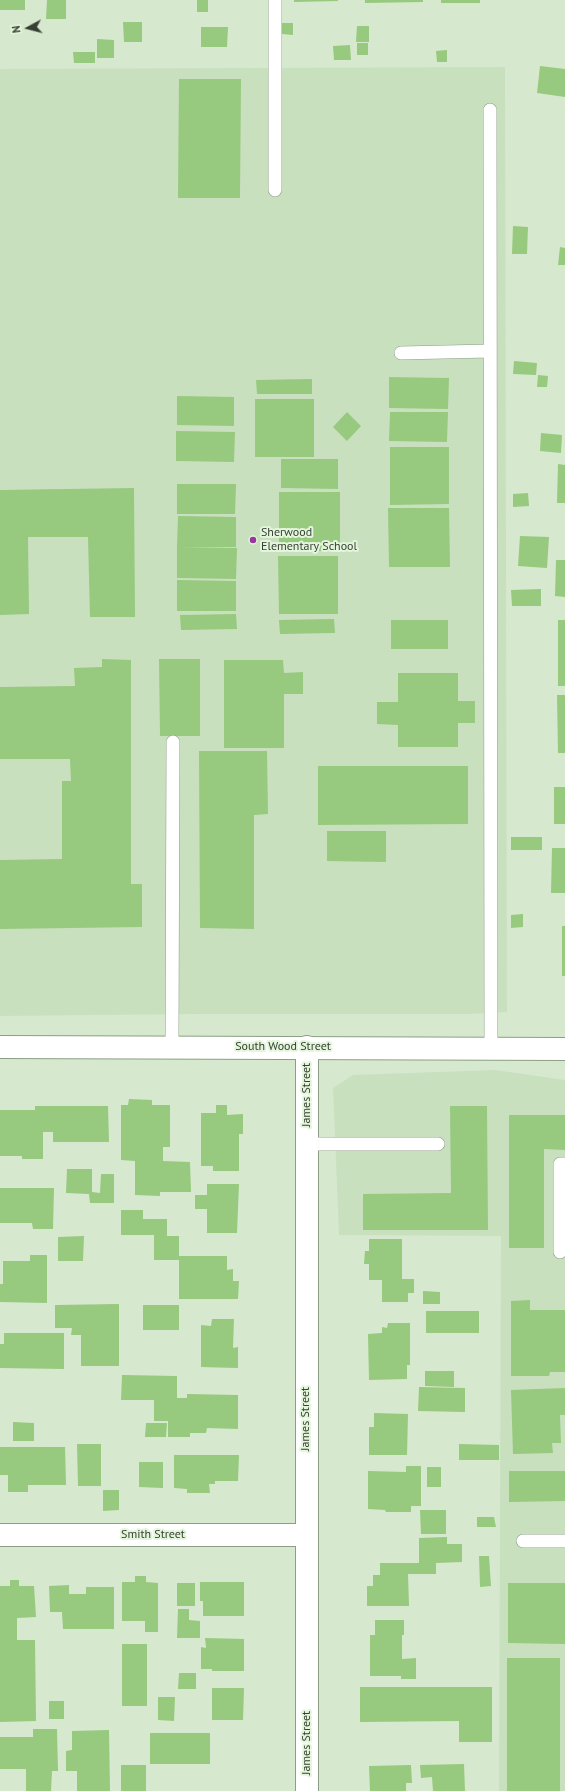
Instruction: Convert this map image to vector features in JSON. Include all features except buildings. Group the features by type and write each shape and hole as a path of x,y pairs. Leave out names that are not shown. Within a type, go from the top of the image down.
{"street":[{"name":"South Wood Street","path":"0,1047 307,1047 491,1050 565,1049"},
{"name":"James Street","path":"307,1047 307,1791"},
{"name":"Smith Street","path":"0,1535 306,1535"}],"lane":[{"path":"275,0 275,190"},
{"path":"490,110 489,351 491,1050"},
{"path":"401,353 489,351"},
{"path":"172,1047 173,742"},
{"path":"307,1144 438,1144"},
{"path":"560,1252 560,1164 565,1164"},
{"path":"523,1541 565,1541"}],"shaded area":[{"name":"Sherwood Elementary School","path":"505,67 507,1012 470,1014 0,1016 0,69"},
{"path":"495,1070 565,1080 565,1791 499,1791 501,1236 339,1235 333,1088 353,1075"}],"place":[{"name":"Sherwood Elementary School","path":"253,540"}]}
